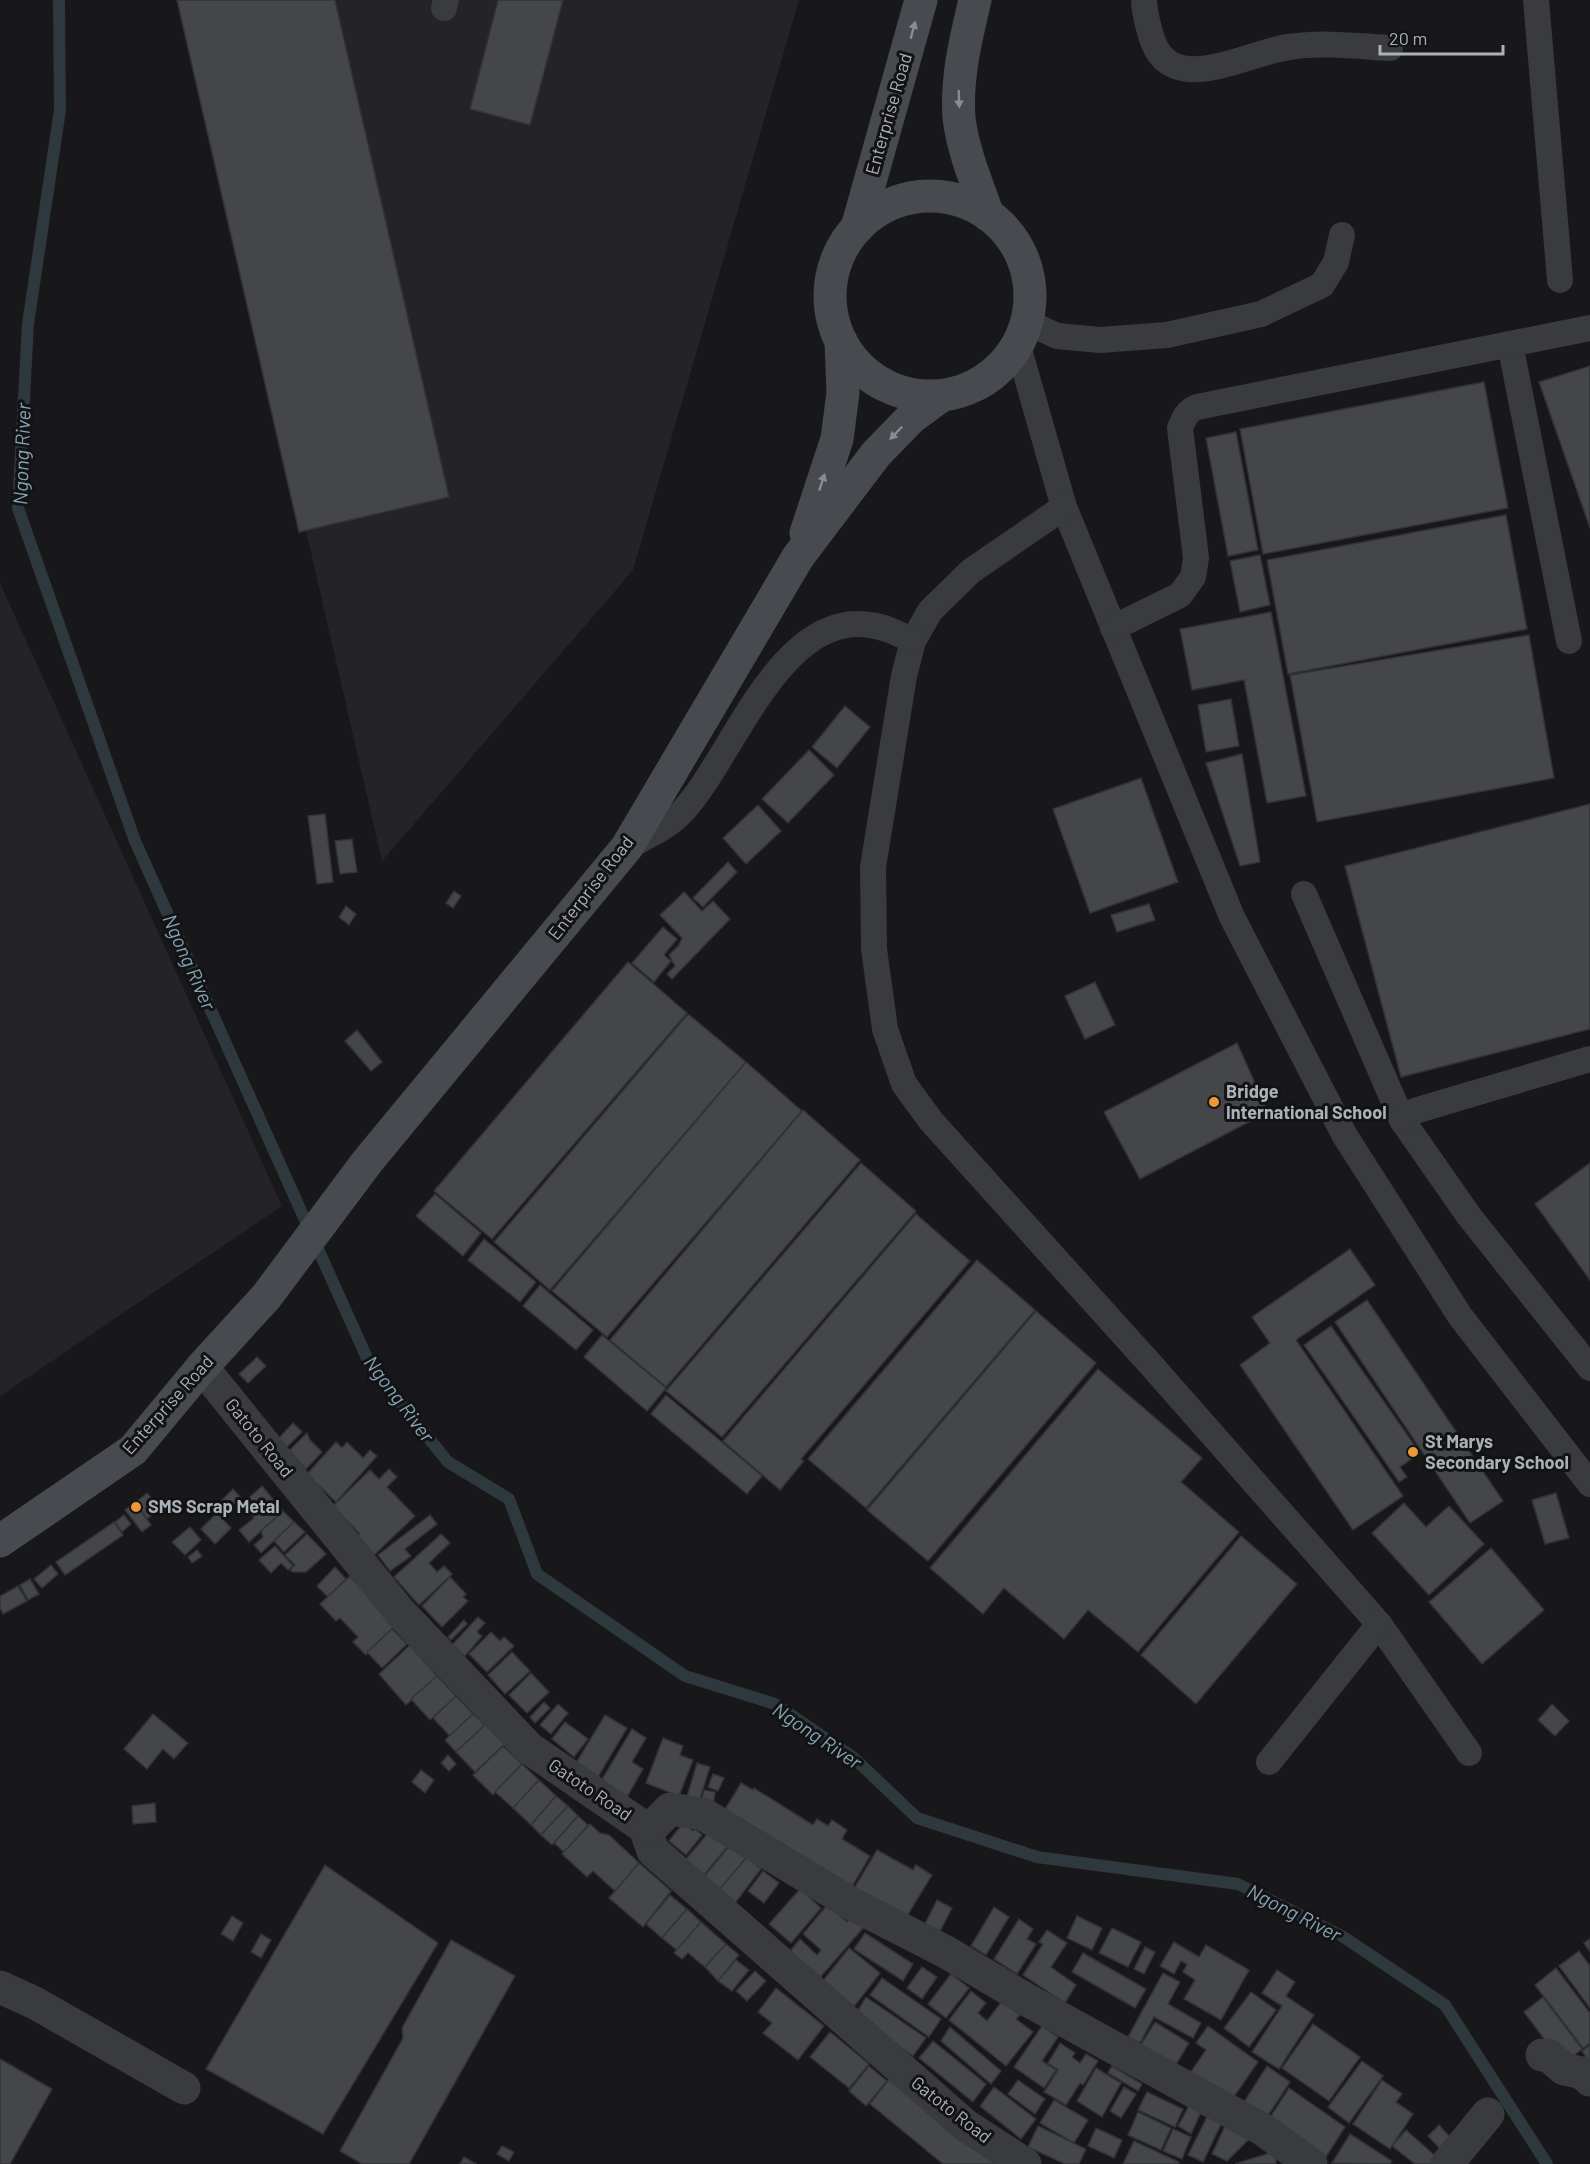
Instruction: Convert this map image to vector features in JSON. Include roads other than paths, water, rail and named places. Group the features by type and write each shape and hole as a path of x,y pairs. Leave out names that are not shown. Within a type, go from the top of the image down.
{"main road":[{"name":"Enterprise Road","path":"857,228 921,0"},
{"path":"975,0 966,37 959,88 960,119 969,164 988,215"},
{"path":"920,196 944,196 967,202 988,215 1006,231 1019,251 1028,274 1030,297 1022,334 1004,364 985,380 964,390 941,396 917,395 893,389 873,377 854,361 841,341 832,310 831,294 834,270 843,248 857,228 875,212 896,201 920,196"},
{"name":"Enterprise Road","path":"798,558 837,439 843,393 841,341"},
{"name":"Enterprise Road","path":"0,1541 133,1450 202,1367 266,1297 367,1162 627,848 798,558 876,454 911,418 941,396"}],"street":[{"name":"Gatoto Road","path":"202,1367 399,1611 529,1748 645,1828 653,1851 827,2005 965,2125 1025,2164"},
{"path":"645,1828 654,1825 670,1809 703,1814 854,1905 946,1952 1029,2001 1262,2129 1311,2164"},
{"path":"0,1987 35,2003 184,2088"},
{"path":"1542,2055 1548,2055 1564,2068 1582,2073 1590,2080"},
{"path":"1447,2164 1488,2114"}],"lane":[{"path":"1144,0 1144,9 1158,55 1168,63 1180,67 1197,70 1215,67 1287,47 1322,44 1390,48"},
{"path":"1536,0 1560,280"},
{"path":"1342,235 1336,262 1322,285 1261,314 1167,335 1100,340 1022,334 1064,507 1232,917 1345,1136 1460,1317 1590,1484"},
{"path":"1113,628 1180,595 1193,577 1196,558 1180,428 1184,418 1191,410 1590,328"},
{"path":"1510,344 1569,641"},
{"path":"1064,507 971,571 930,611 913,641 904,676 873,867 874,949 885,1029 904,1084 931,1121 1160,1375 1379,1624 1469,1753"},
{"path":"627,848 666,826 681,813 704,782 763,689 787,661 825,631 868,624 887,628 913,641"},
{"path":"1304,894 1402,1120 1469,1216 1590,1368"},
{"path":"1402,1120 1428,1107 1590,1059"},
{"path":"1269,1762 1379,1624"}],"waterway":[{"name":"Ngong River","path":"59,0 60,110 28,324 18,508 135,841 371,1367 448,1462 509,1499 537,1574 685,1676 775,1704 854,1758 917,1818 1037,1857 1238,1884 1342,1936 1445,2005 1547,2164"}],"place":[{"name":"Bridge International School","path":"1214,1102"},
{"name":"St Marys Secondary School","path":"1413,1452"},
{"name":"SMS Scrap Metal","path":"136,1507"}]}
